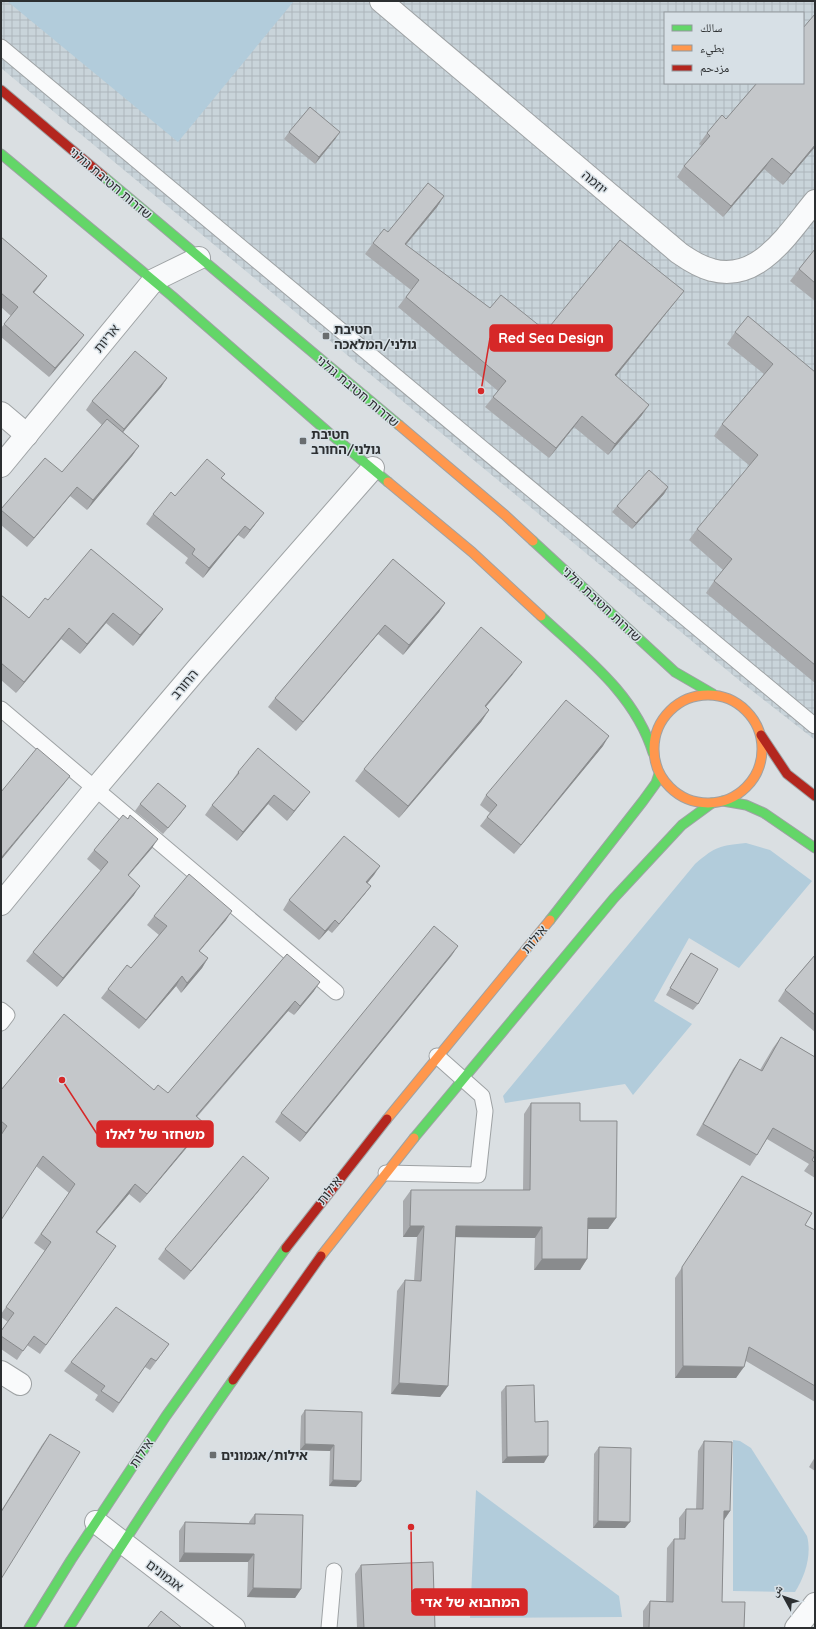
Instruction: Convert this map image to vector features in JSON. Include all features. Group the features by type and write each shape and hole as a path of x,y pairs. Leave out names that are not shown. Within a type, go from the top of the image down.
{"street":[{"name":"יוזמה","path":"381,1 679,253 695,264 725,273 738,272 750,267 762,260 773,250 815,201"},
{"name":"שדרות חטיבת גולני","path":"1,90 495,506 675,672 713,694"},
{"path":"1,154 154,280 472,552 607,677 626,698 640,719 649,738 659,774 672,791 682,797 702,803 723,801 741,792 756,775 762,754 760,733"},
{"name":"אריות","path":"1,466 154,280 199,258"},
{"path":"1,413 27,435"},
{"name":"החורב","path":"1,904 95,789 197,669 373,468"},
{"path":"653,754 655,733 666,714 674,706 688,698 703,694 713,694 734,700 743,707 756,724 760,733 787,774 815,796"},
{"name":"אילות","path":"29,1628 96,1522 170,1410 278,1258 347,1167 560,908 643,801 656,783 659,774"},
{"path":"723,801 746,805 764,813 815,848"},
{"path":"69,1628 194,1435 284,1306 322,1255 461,1080 614,898 682,825 712,803"},
{"path":"1,1372 20,1384"},
{"name":"אגמונים","path":"96,1522 234,1628"},
{"path":"796,1628 815,1604"}],"lane":[{"path":"1,47 815,726"},
{"path":"1,709 336,992"},
{"path":"1,1010 7,1015 1,1023"},
{"path":"386,1173 478,1175 486,1110 482,1096 461,1080 437,1056"},
{"path":"329,1628 334,1572"}],"shaded area":[{"path":"1,1 815,1 815,740 746,686 1,68"},
{"path":"7,1 294,1 178,142"},
{"path":"746,843 770,850 812,881 739,968 689,938 654,1001 692,1024 633,1095 625,1084 505,1103 503,1096 695,864 713,850 724,846"},
{"path":"733,1440 740,1441 751,1448 807,1536 809,1551 807,1565 795,1592 733,1591"},
{"path":"476,1490 619,1596 622,1617 470,1618"}],"building":[{"path":"815,14 815,145 791,174 772,158 731,206 684,166 710,136 707,133 722,115 726,119 756,84 804,84 804,27"},
{"path":"310,107 340,132 319,157 289,132"},
{"path":"428,183 444,196 405,244 490,308 501,295 546,331 620,240 684,291 615,375 649,405 615,444 582,416 556,448 493,397 506,381 406,297 419,280 373,243 384,229 388,232"},
{"path":"1,237 47,276 33,292 84,335 55,368 4,324 18,307 1,293"},
{"path":"815,249 815,283 799,269"},
{"path":"748,316 815,372 815,665 714,581 732,559 697,529 758,455 722,424 773,364 735,332"},
{"path":"135,351 167,378 124,429 92,401"},
{"path":"107,419 139,446 93,500 77,487 34,538 1,510 45,458 62,472"},
{"path":"207,459 225,474 221,478 264,513 250,530 245,526 209,568 192,554 195,549 153,514 171,492 175,496"},
{"path":"649,470 668,487 636,523 617,506"},
{"path":"91,549 163,609 140,635 113,613 87,644 69,628 24,682 1,663 1,595 29,618 45,598 48,600"},
{"path":"393,559 445,603 409,645 385,625 303,722 275,698"},
{"path":"481,627 522,662 485,706 489,710 408,806 364,769"},
{"path":"566,700 609,736 521,845 487,817 497,805 486,795"},
{"path":"37,748 70,776 1,858 1,792"},
{"path":"258,748 310,792 294,811 274,795 243,832 212,805"},
{"path":"158,783 186,806 168,828 140,804"},
{"path":"123,815 128,819 130,815 158,839 128,875 140,886 63,978 33,952 108,862 94,850"},
{"path":"344,836 380,866 366,882 371,886 339,924 335,920 325,931 289,900"},
{"path":"189,874 232,911 199,951 208,958 187,983 182,976 146,1020 108,989 127,965 131,968 167,926 154,916"},
{"path":"434,926 458,946 306,1133 281,1113"},
{"path":"691,953 718,969 698,1004 670,988"},
{"path":"287,954 320,982 300,1006 295,1001 196,1116 205,1124 147,1194 135,1184 96,1232 116,1246 46,1345 34,1336 23,1351 1,1336 1,1331 14,1313 6,1307 51,1242 41,1234 75,1184 43,1156 1,1220 1,1135 7,1126 1,1121 1,1090 64,1014 154,1090 158,1085 168,1093"},
{"path":"815,955 815,1015 785,990"},
{"path":"781,1037 815,1057 815,1152 773,1128 757,1155 703,1124 740,1059 762,1071"},
{"path":"531,1103 580,1103 580,1121 617,1121 616,1218 588,1218 587,1259 542,1259 542,1227 456,1226 448,1386 399,1383 405,1280 421,1281 424,1226 410,1226 411,1190 530,1190"},
{"path":"815,1155 815,1163 812,1160"},
{"path":"243,1156 269,1178 191,1271 165,1249"},
{"path":"742,1176 812,1213 805,1225 815,1230 815,1386 749,1347 744,1367 683,1366 682,1267"},
{"path":"116,1307 169,1344 156,1361 151,1358 119,1403 101,1391 105,1386 71,1362"},
{"path":"534,1385 535,1422 548,1421 548,1456 507,1457 506,1386"},
{"path":"305,1410 362,1412 361,1481 333,1480 334,1445 305,1444"},
{"path":"50,1434 80,1452 1,1579 1,1512"},
{"path":"704,1441 732,1442 730,1511 724,1511 722,1602 745,1602 744,1628 649,1628 650,1601 673,1602 674,1539 685,1539 686,1509 703,1509"},
{"path":"599,1447 631,1448 630,1522 598,1521"},
{"path":"255,1514 303,1515 301,1589 253,1588 254,1554 184,1553 185,1522 255,1524"},
{"path":"433,1562 435,1628 364,1628 361,1565"},
{"path":"161,1611 182,1628 147,1628"}],"traffic: fast":[{"path":"1,154 172,296 328,432 388,482"},
{"path":"103,176 399,425"},
{"path":"533,541 675,672 713,694"},
{"path":"541,616 591,662 621,695 634,712 645,732 653,753"},
{"path":"550,920 643,801 656,783 659,774"},
{"path":"723,801 746,805 764,813 815,848"},
{"path":"414,1138 614,898 682,825 712,803"},
{"path":"29,1628 71,1560 166,1416 286,1248"},
{"path":"69,1628 109,1565 233,1380"}],"traffic: slow":[{"path":"399,425 505,515 533,541"},
{"path":"388,482 472,552 541,616"},
{"path":"708,695 729,699 747,710 758,728 762,749 758,770 747,788 729,799 708,803 687,799 669,788 658,770 654,749 658,728 669,710 687,699 708,695"},
{"path":"387,1119 550,920"},
{"path":"321,1256 414,1138"}],"traffic: jam":[{"path":"1,90 103,176"},
{"path":"761,735 787,774 815,796"},
{"path":"286,1248 387,1119"},
{"path":"233,1380 321,1256"}],"place":[{"name":"חטיבת גולני/המלאכה","path":"326,336"},
{"name":"Red Sea Design","path":"481,391"},
{"name":"חטיבת גולני/החורב","path":"303,441"},
{"name":"משחזר של לאלו","path":"62,1080"},
{"name":"אילות/אגמונים","path":"213,1455"},
{"name":"המחבוא של אדי","path":"411,1527"}]}
